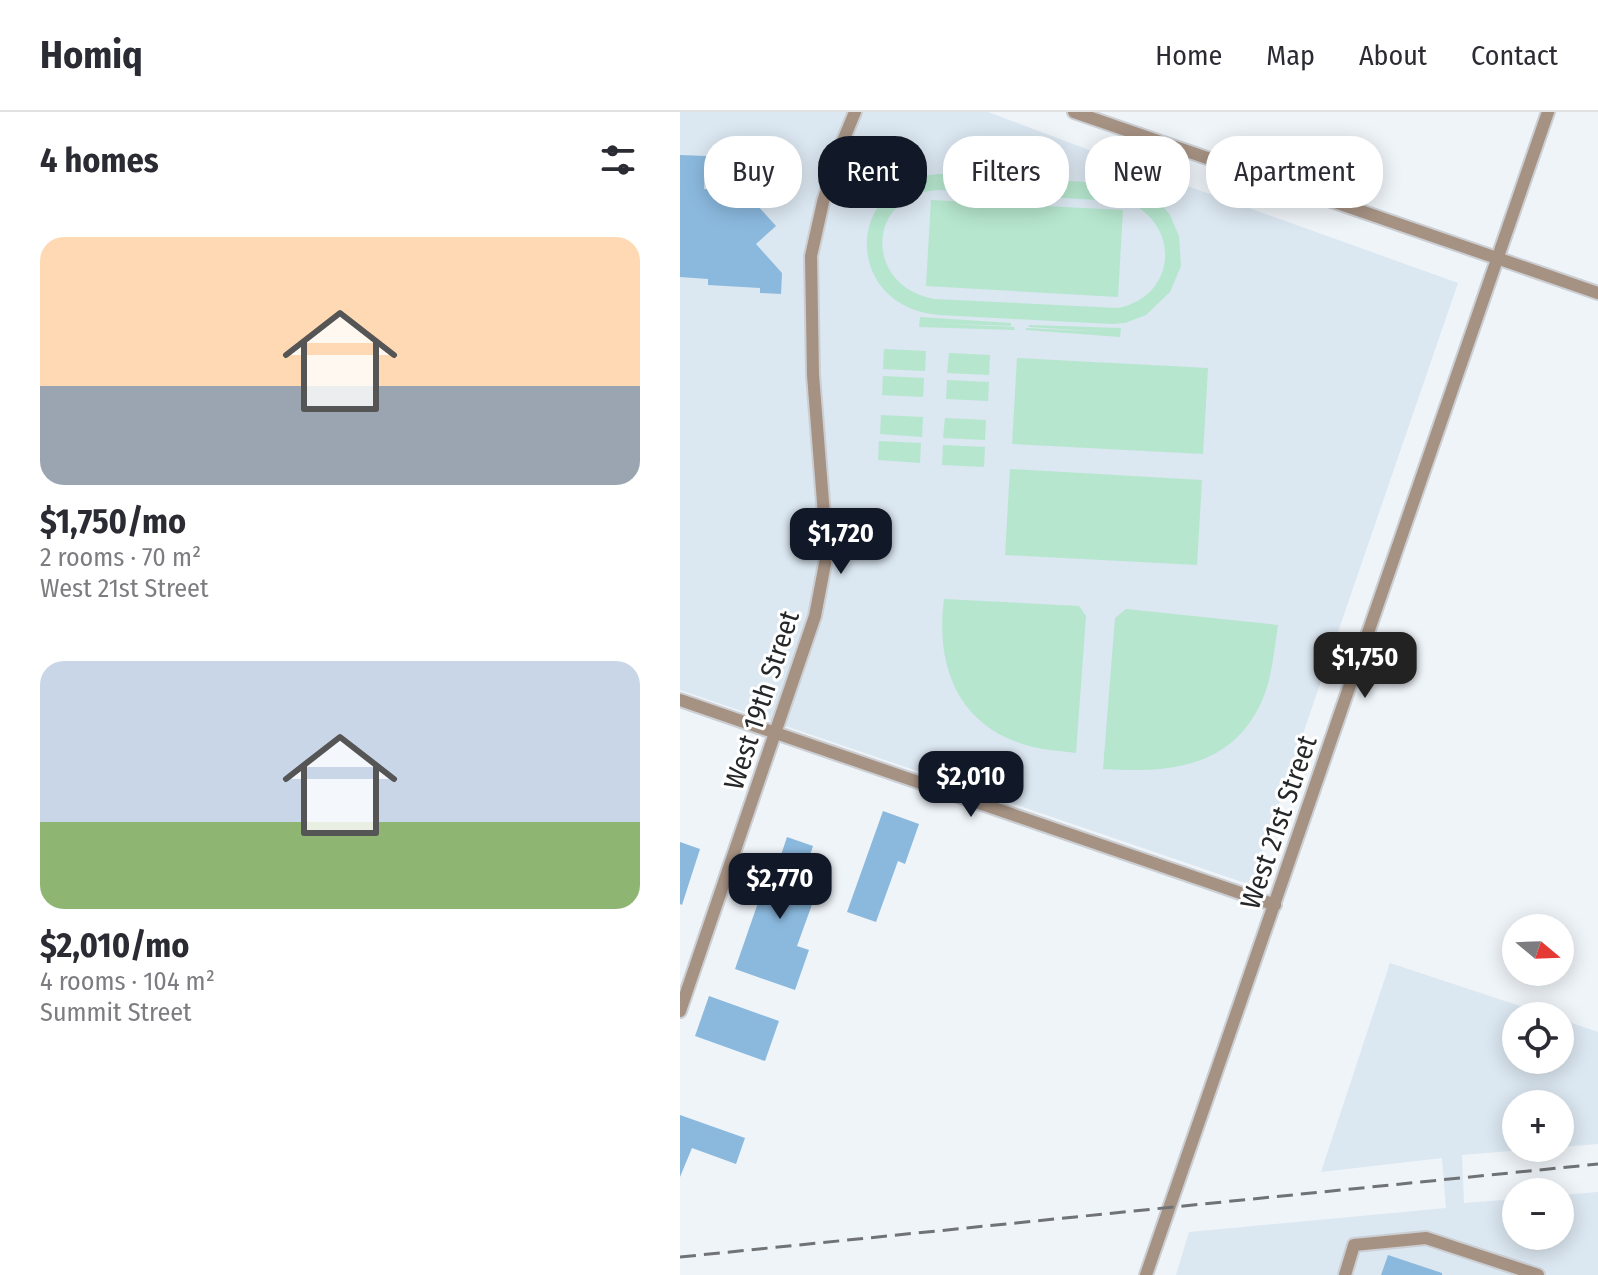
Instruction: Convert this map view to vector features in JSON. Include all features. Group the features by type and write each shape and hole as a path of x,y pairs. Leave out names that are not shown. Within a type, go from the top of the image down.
{"street":[{"name":"West 19th Street","path":"680,1011 815,616 827,553 813,375 811,256 827,188 855,112"},
{"path":"1074,112 1598,293"},
{"name":"West 21st Street","path":"1146,1275 1548,112"},
{"path":"680,700 1275,905"},
{"path":"1345,1275 1354,1245 1426,1238 1538,1275"}],"shaded area":[{"path":"680,112 988,112 1052,136 943,136 943,208 1069,208 1069,142 1085,148 1085,208 1190,208 1190,187 1206,193 1206,208 1249,208 1458,283 1251,885 680,690"},
{"path":"1390,963 1508,1002 1502,1002 1502,1074 1574,1074 1574,1024 1598,1032 1598,1144 1574,1146 1574,1090 1502,1090 1502,1152 1462,1155 1464,1203 1502,1200 1502,1250 1574,1250 1574,1194 1598,1192 1598,1275 1176,1275 1189,1232 1446,1208 1442,1158 1321,1172"}],"green space":[{"path":"943,174 943,190 927,192 927,177"},
{"path":"1069,181 1085,182 1085,199 1069,198"},
{"path":"931,200 943,201 943,208 1123,210 1118,297 926,286"},
{"path":"879,208 896,208 886,223 882,241 885,260 895,277 911,291 934,299 1118,308 1138,301 1152,290 1161,275 1165,259 1164,242 1157,227 1137,208 1164,208 1170,215 1179,236 1181,266 1170,292 1146,315 1125,323 939,315 907,307 885,291 871,269 867,244 871,220"},
{"path":"920,317 1011,323 1011,326 932,323 1014,327 1015,330 919,327"},
{"path":"1029,325 1121,328 1120,337 1026,330 1108,332"},
{"path":"884,349 926,351 925,371 883,369"},
{"path":"949,353 990,355 989,375 947,373"},
{"path":"1017,358 1208,368 1203,454 1012,444"},
{"path":"883,376 924,378 923,397 882,395"},
{"path":"947,380 989,382 988,401 946,399"},
{"path":"881,415 923,417 922,437 880,434"},
{"path":"945,418 986,420 985,440 943,438"},
{"path":"879,441 921,443 920,463 878,460"},
{"path":"943,445 985,447 984,467 942,465"},
{"path":"1010,469 1202,480 1197,565 1005,555"},
{"path":"944,599 1079,606 1086,616 1076,753 1033,747 1008,738 987,726 970,710 957,692 949,671 942,624"},
{"path":"1126,609 1278,625 1265,694 1248,725 1232,742 1214,754 1173,767 1103,769 1115,618"}],"building":[{"path":"680,155 704,156 704,208 760,208 776,226 756,244 782,273 781,294 760,293 760,288 708,285 708,279 680,277"},
{"path":"883,811 919,824 905,864 898,861 876,922 847,912"},
{"path":"787,837 813,846 801,882 818,888 797,946 809,950 795,990 735,969 769,871 775,873"},
{"path":"680,842 700,849 682,905 680,904"},
{"path":"709,996 779,1021 765,1061 695,1036"},
{"path":"680,1115 745,1138 736,1164 692,1148 680,1177"},
{"path":"1388,1255 1442,1273 1442,1275 1381,1275"}],"railway":[{"path":"680,1257 1598,1164"}]}
